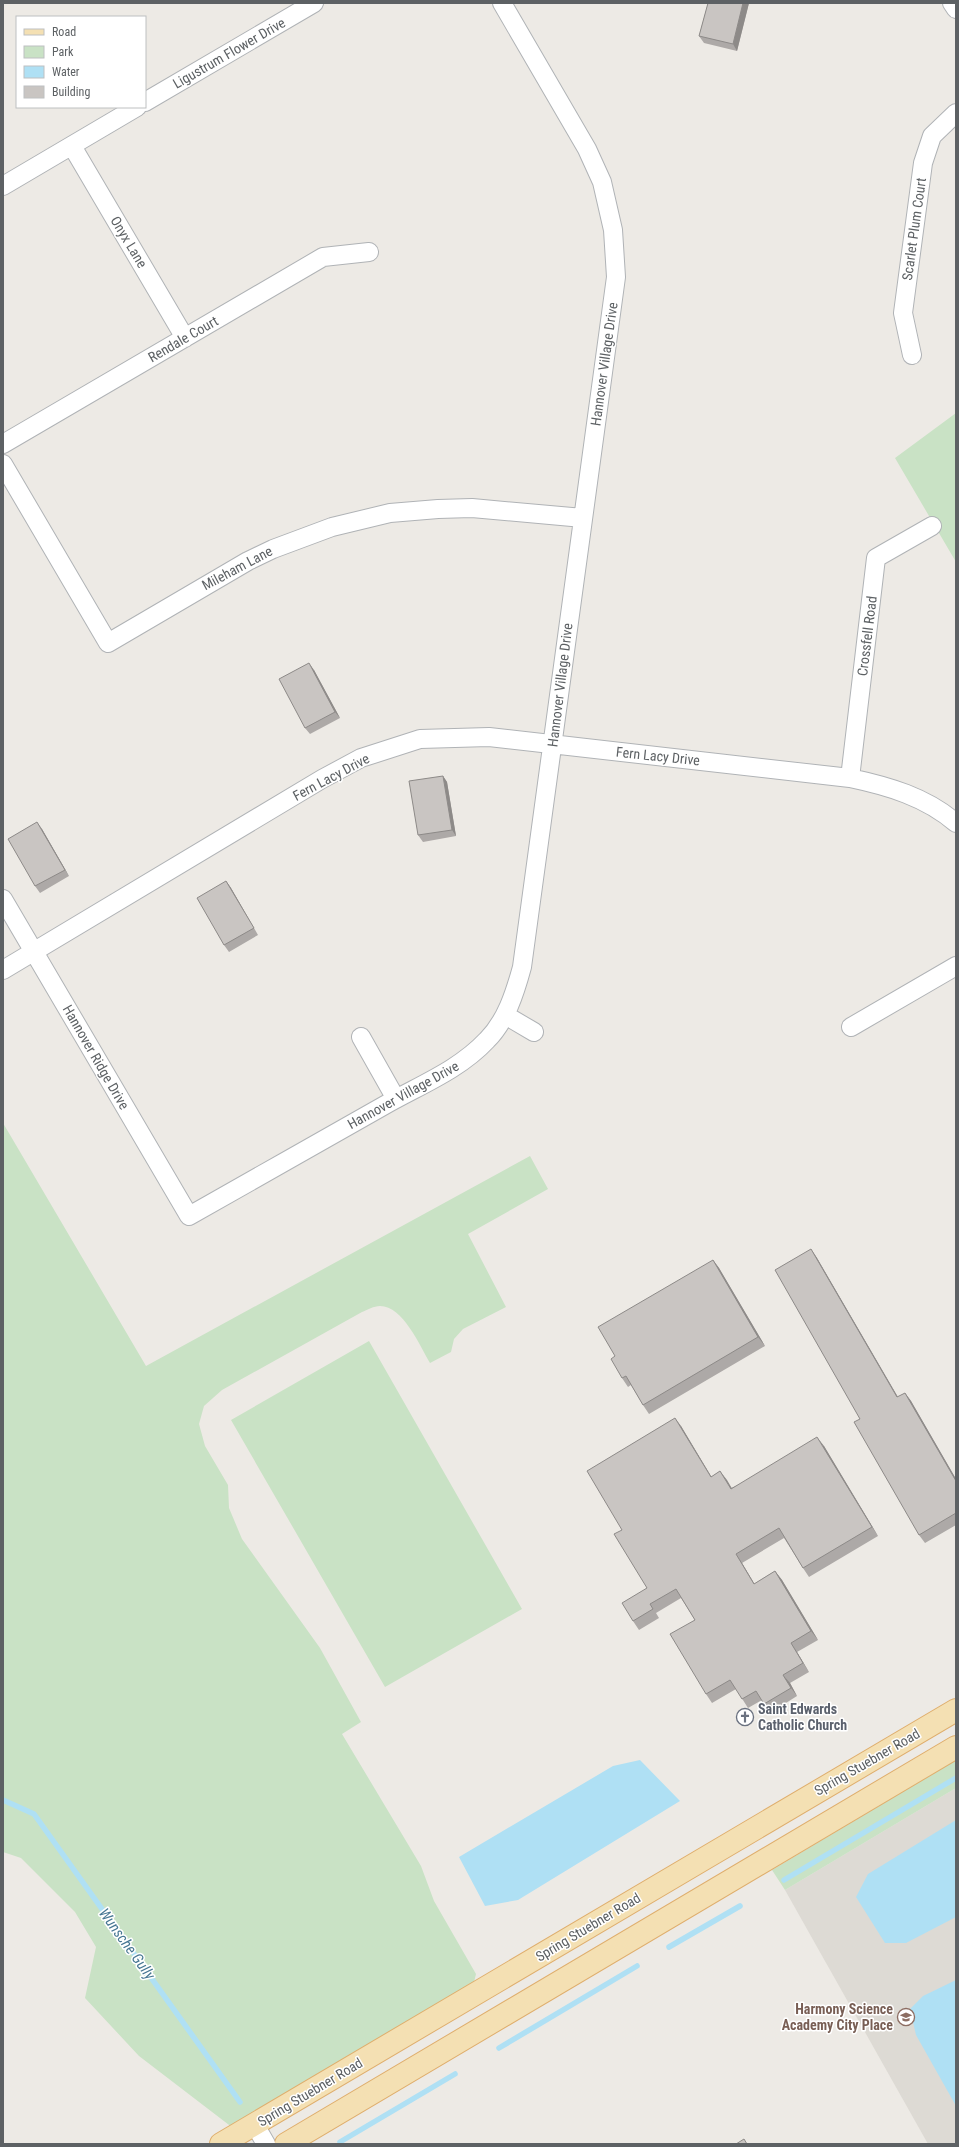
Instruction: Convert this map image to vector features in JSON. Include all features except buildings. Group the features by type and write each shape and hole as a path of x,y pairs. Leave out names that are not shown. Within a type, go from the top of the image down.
{"main road":[{"name":"Spring Stuebner Road","path":"221,2144 738,1837 956,1710"},
{"path":"286,2144 510,2012 754,1865 956,1747"},
{"path":"738,1837 754,1865"},
{"path":"493,1983 510,2012"}],"street":[{"name":"Ligustrum Flower Drive","path":"146,101 314,3"},
{"name":"Hannover Village Drive","path":"189,1216 462,1062 488,1040 505,1015 517,986 522,967 616,277 613,230 602,182 587,149 502,3"},
{"path":"952,3 956,9"},
{"path":"3,186 135,108"},
{"name":"Scarlet Plum Court","path":"912,355 903,313 923,163 932,136 956,114"},
{"name":"Onyx Lane","path":"72,146 185,338"},
{"name":"Rendale Court","path":"3,444 323,257 369,252"},
{"name":"Mileham Lane","path":"3,464 108,643 248,561 273,548 332,527 390,513 444,509 472,508 583,518"},
{"name":"Crossfell Road","path":"850,778 876,558 932,526"},
{"name":"Fern Lacy Drive","path":"3,970 322,779 361,758 420,739 489,737 850,778 879,784 914,797 943,812 956,823"},
{"name":"Hannover Ridge Drive","path":"3,899 189,1216"},
{"path":"851,1027 956,966"},
{"path":"505,1015 534,1032"},
{"path":"361,1037 396,1099"},
{"path":"255,2125 266,2144"}],"shaded area":[{"name":"Harmony Science Academy City Place","path":"956,1788 956,2144 928,2144 785,1890"}],"green space":[{"path":"956,413 956,562 895,458"},
{"path":"3,1123 146,1366 530,1156 548,1189 468,1234 506,1307 463,1329 454,1339 451,1352 430,1363 416,1337 403,1320 388,1308 380,1306 375,1307 362,1312 222,1390 204,1406 199,1424 205,1446 228,1485 229,1508 242,1539 320,1648 361,1722 342,1734 421,1866 434,1901 476,1974 473,1986 233,2128 139,2056 85,1998 96,1947 75,1912 21,1858 3,1852"},
{"path":"369,1341 522,1609 385,1687 231,1420"},
{"path":"956,1760 956,1788 785,1890 772,1870"}],"water":[{"path":"640,1760 680,1801 518,1900 485,1906 459,1857 613,1766"},
{"path":"956,1820 956,1917 906,1943 885,1943 856,1897 868,1874"},
{"path":"956,1980 956,2106 916,2035 910,2009 923,1996"}],"waterway":[{"path":"784,1880 956,1778"},
{"name":"Wunsche Gully","path":"3,1800 34,1814 240,2102"},
{"path":"669,1947 740,1906"},
{"path":"499,2048 637,1966"},
{"path":"340,2142 455,2074"}],"place":[{"name":"Saint Edwards Catholic Church","path":"745,1717"},
{"name":"Harmony Science Academy City Place","path":"906,2017"}]}
